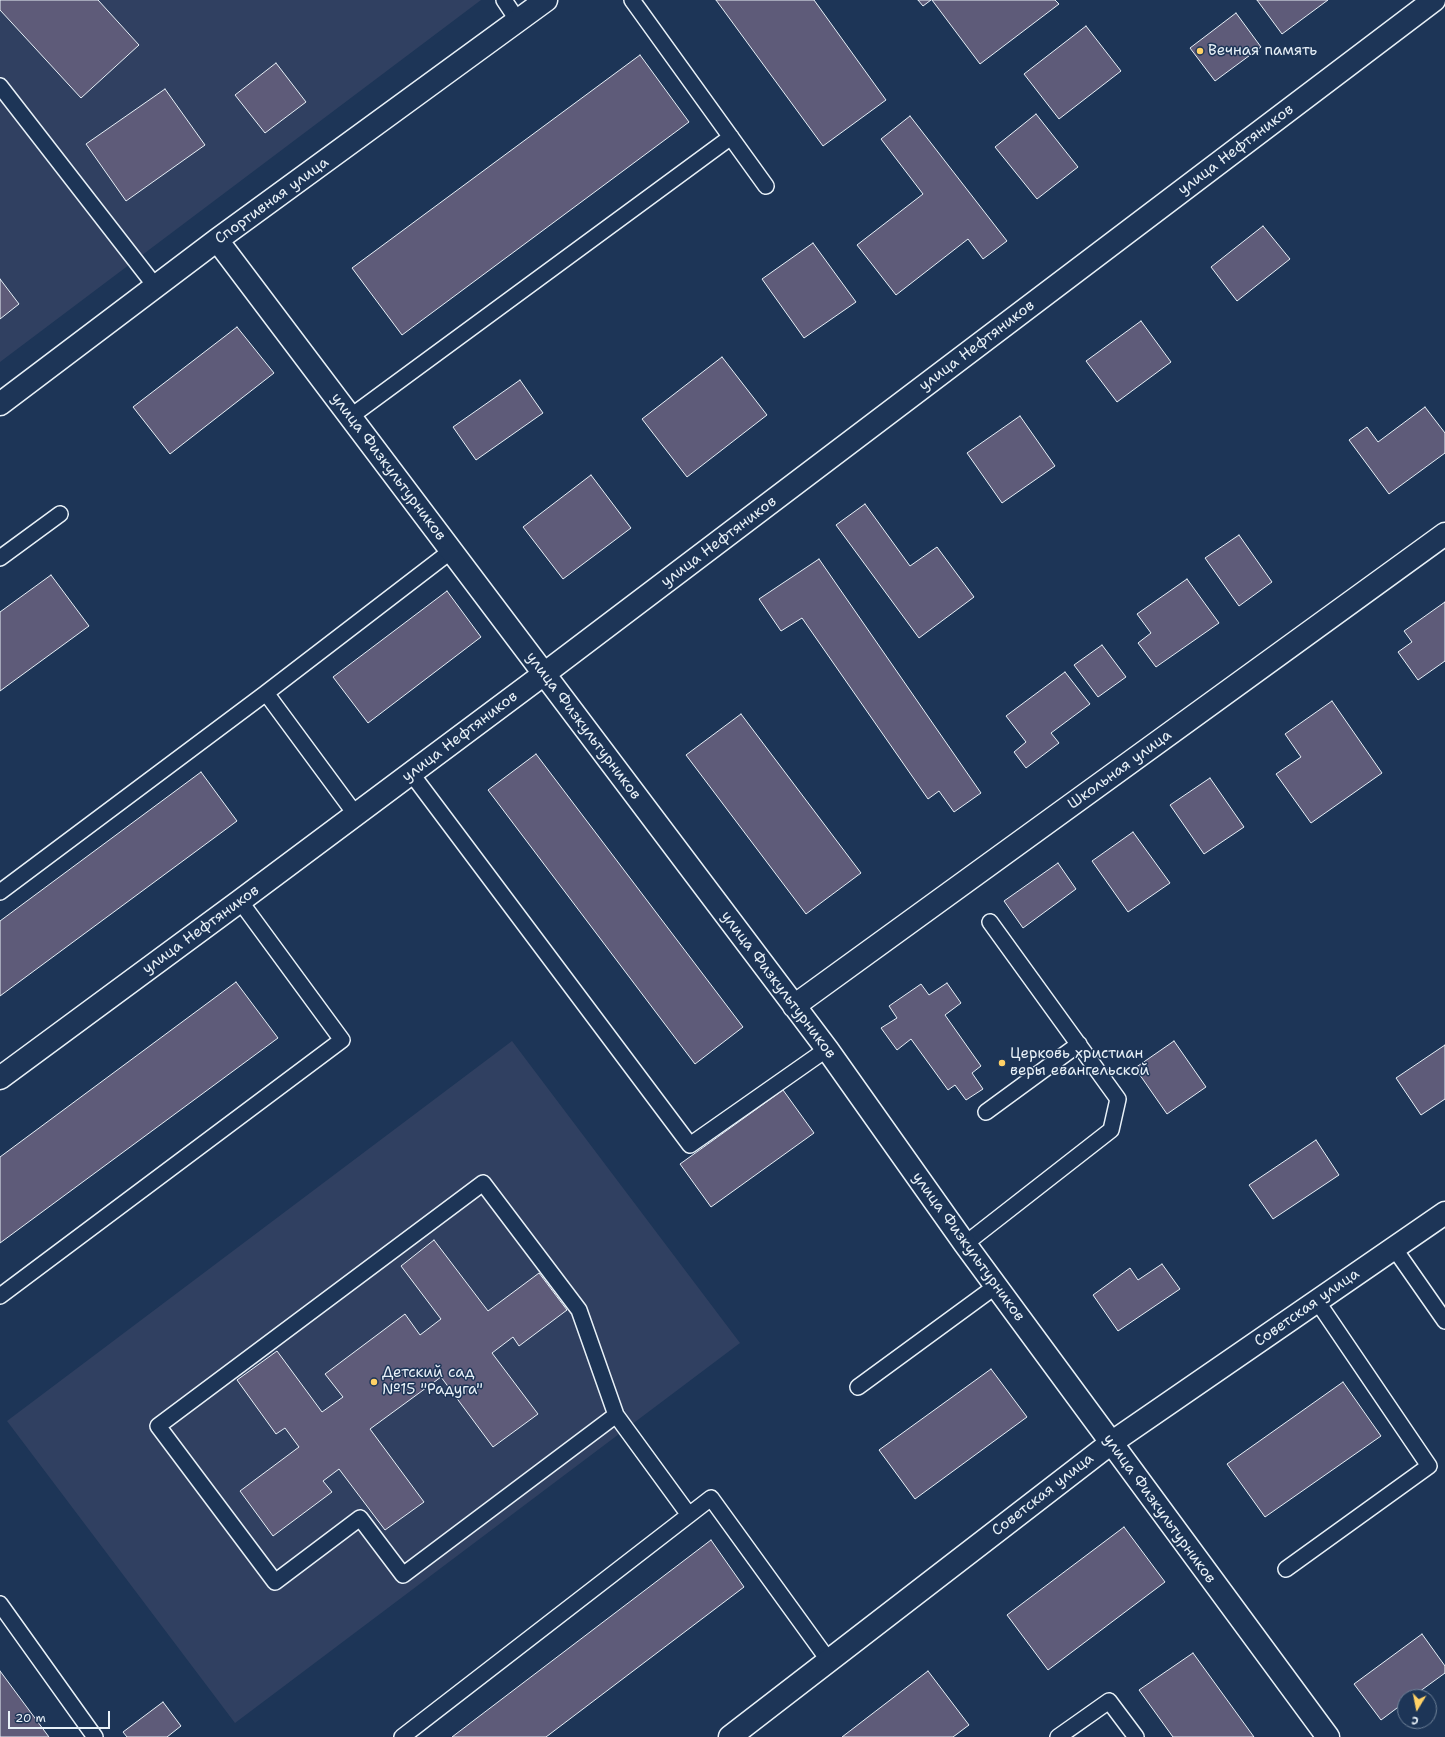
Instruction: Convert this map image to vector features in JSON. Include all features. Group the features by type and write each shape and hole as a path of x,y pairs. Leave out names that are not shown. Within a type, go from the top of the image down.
{"street":[{"name":"Спортивная улица","path":"0,404 217,240 546,0"},
{"name":"улица Нефтяников","path":"0,1078 544,674 1434,0"},
{"name":"улица Физкультурников","path":"217,240 826,1049 965,1244 1328,1737"},
{"name":"Школьная улица","path":"794,1006 1445,534"},
{"name":"Советская улица","path":"730,1737 1111,1443 1445,1213"}],"lane":[{"path":"504,0 518,20"},
{"path":"632,0 766,186"},
{"path":"0,86 156,287"},
{"path":"350,417 731,137"},
{"path":"0,558 60,514"},
{"path":"0,892 266,693 452,551"},
{"path":"266,693 356,815"},
{"path":"411,773 690,1145 826,1049"},
{"path":"0,1296 342,1040 240,901"},
{"path":"965,1244 1111,1130 1118,1098 990,922"},
{"path":"986,1112 1079,1044"},
{"path":"616,1415 403,1575 360,1518 275,1582 158,1426 484,1183 580,1310 616,1415 689,1515"},
{"path":"1394,1248 1445,1321"},
{"path":"858,1387 996,1286"},
{"path":"1286,1569 1429,1466 1317,1301"},
{"path":"402,1737 711,1498 829,1661"},
{"path":"0,1604 95,1737"},
{"path":"1058,1737 1109,1701 1136,1737"}],"shaded area":[{"path":"0,0 481,0 0,362"},
{"name":"Детский сад №15 \"Радуга\"","path":"512,1041 740,1343 235,1723 7,1421"}],"building":[{"path":"0,0 98,0 139,45 81,98 0,10"},
{"path":"716,0 814,0 886,100 823,146"},
{"path":"918,0 931,0 923,6"},
{"path":"932,0 1055,0 1059,4 980,64"},
{"path":"1257,0 1328,0 1282,34"},
{"path":"1236,13 1261,47 1215,81 1190,48"},
{"path":"1086,26 1121,71 1059,119 1024,74"},
{"path":"640,55 689,122 402,335 352,268"},
{"path":"276,63 306,102 265,133 235,95"},
{"path":"165,89 205,145 126,201 86,144"},
{"path":"1036,114 1078,167 1037,199 995,147"},
{"path":"910,116 1007,241 983,259 968,239 896,295 857,245 923,194 881,139"},
{"path":"1263,226 1290,259 1237,301 1211,267"},
{"path":"813,243 856,302 804,338 762,279"},
{"path":"0,279 19,304 0,319"},
{"path":"1141,321 1171,362 1117,402 1086,361"},
{"path":"237,327 274,373 170,454 133,407"},
{"path":"722,357 767,415 687,477 642,419"},
{"path":"520,380 543,413 476,460 453,427"},
{"path":"1425,407 1445,433 1445,453 1389,494 1349,440 1367,427 1378,442"},
{"path":"1020,416 1055,466 1002,503 967,453"},
{"path":"591,475 631,528 563,579 523,527"},
{"path":"865,504 910,566 937,547 974,597 919,638 836,525"},
{"path":"1239,535 1272,582 1239,606 1205,558"},
{"path":"819,559 981,793 954,812 939,791 928,799 802,618 781,631 759,599"},
{"path":"51,575 89,626 0,691 0,612"},
{"path":"1187,579 1219,623 1156,667 1138,643 1151,633 1137,614"},
{"path":"447,591 481,637 368,723 333,677"},
{"path":"1445,602 1445,661 1418,680 1398,652 1412,642 1404,631"},
{"path":"1102,645 1126,677 1098,697 1074,665"},
{"path":"1065,672 1090,704 1051,733 1059,743 1026,768 1014,752 1026,742 1006,716"},
{"path":"1332,701 1382,773 1311,823 1276,774 1301,757 1285,734"},
{"path":"741,714 861,873 806,914 686,755"},
{"path":"536,754 743,1027 695,1064 488,790"},
{"path":"201,772 237,821 0,996 0,921"},
{"path":"1210,778 1244,827 1204,854 1170,805"},
{"path":"1133,832 1170,883 1128,912 1092,861"},
{"path":"1058,863 1076,889 1023,928 1004,901"},
{"path":"236,982 278,1038 0,1243 0,1157"},
{"path":"947,983 961,1003 945,1015 981,1066 972,1073 983,1089 966,1100 955,1085 948,1090 911,1039 897,1050 881,1028 897,1018 889,1006 921,984 929,995"},
{"path":"1174,1041 1206,1087 1167,1114 1135,1068"},
{"path":"1445,1045 1445,1099 1421,1115 1396,1078"},
{"path":"783,1090 814,1133 711,1207 680,1164"},
{"path":"1316,1140 1339,1175 1273,1219 1249,1185"},
{"path":"434,1240 488,1311 539,1273 567,1310 519,1346 513,1337 492,1353 538,1414 493,1447 441,1377 370,1429 424,1502 385,1530 339,1469 323,1481 332,1492 273,1536 240,1491 299,1447 285,1428 276,1434 237,1380 277,1351 322,1412 343,1397 325,1374 405,1314 420,1335 441,1319 401,1266"},
{"path":"1162,1264 1180,1289 1118,1331 1093,1295 1130,1268 1138,1280"},
{"path":"991,1369 1027,1417 915,1499 879,1450"},
{"path":"1343,1382 1381,1436 1265,1517 1227,1464"},
{"path":"1124,1527 1165,1582 1048,1670 1007,1615"},
{"path":"711,1540 744,1587 546,1737 452,1737"},
{"path":"1422,1634 1445,1666 1445,1673 1423,1689 1397,1689 1397,1708 1381,1720 1354,1684"},
{"path":"1193,1653 1254,1737 1173,1737 1139,1690"},
{"path":"0,1671 49,1737 0,1737"},
{"path":"928,1671 969,1725 953,1737 842,1737"},
{"path":"163,1702 181,1726 167,1737 127,1737 123,1732"}],"place":[{"name":"Вечная память","path":"1200,51"},
{"name":"Церковь христиан веры евангельской","path":"1002,1063"},
{"name":"Детский сад №15 \"Радуга\"","path":"374,1382"}]}
